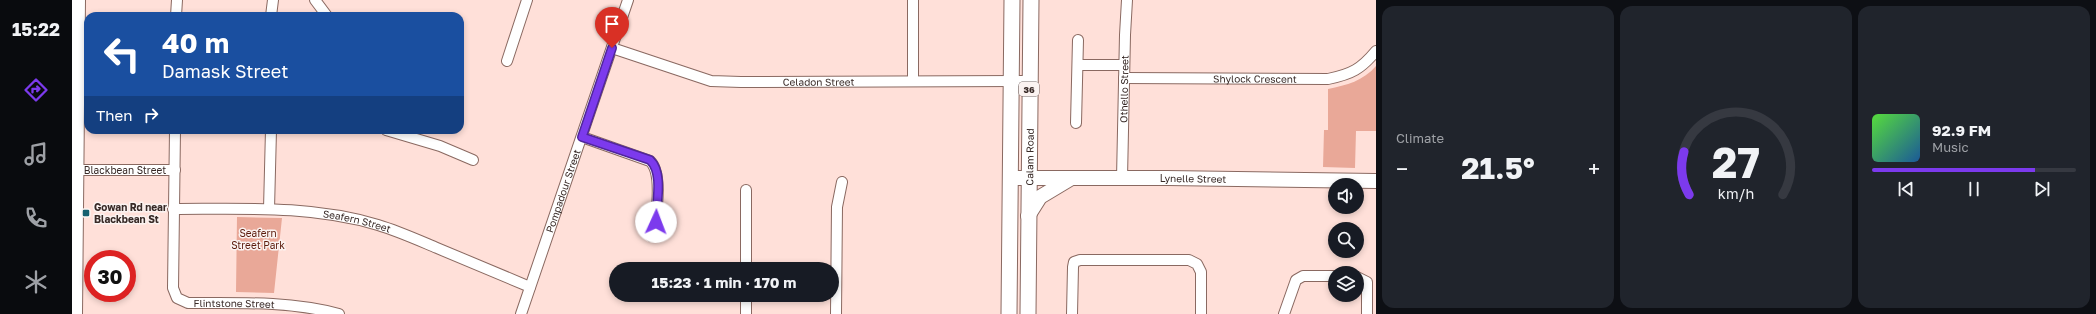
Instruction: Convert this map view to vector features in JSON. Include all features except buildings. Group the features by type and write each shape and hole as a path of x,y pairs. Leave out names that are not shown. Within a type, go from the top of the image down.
{"main road":[{"name":"Calam Road","path":"1009,314 1010,81 1012,0"},
{"name":"Calam Road","path":"1028,314 1031,0"}],"street":[{"path":"74,305 78,0"},
{"path":"176,12 177,0"},
{"path":"272,12 273,0"},
{"path":"315,0 324,12"},
{"path":"507,61 527,0"},
{"name":"Pompadour Street","path":"521,314 628,0"},
{"path":"912,81 914,0"},
{"name":"Othello Street","path":"1122,178 1127,0"},
{"path":"1076,123 1078,40"},
{"name":"Celadon Street","path":"612,48 711,81 1030,80"},
{"name":"Shylock Crescent","path":"1124,78 1328,79 1347,75 1364,65 1376,50"},
{"path":"1078,65 1124,65"},
{"path":"173,208 175,134"},
{"path":"269,209 271,134"},
{"path":"400,134 440,146 473,160"},
{"path":"582,137 650,160 655,166 657,176 656,222 652,236"},
{"name":"Blackbean Street","path":"75,170 175,170"},
{"name":"Lynelle Street","path":"1010,178 1376,181"},
{"path":"1028,216 1040,197 1071,179"},
{"path":"836,314 837,207 842,182"},
{"path":"746,190 746,262"},
{"name":"Seafern Street","path":"173,208 269,209 313,212 378,225 530,287"},
{"name":"Flintstone Street","path":"173,208 173,288 176,298 188,303 269,303 314,307 339,314"},
{"path":"1072,314 1073,267 1074,262 1080,260 1189,260 1197,264 1201,272 1201,314"},
{"path":"1284,314 1296,280 1303,276 1328,276"},
{"path":"1367,314 1371,280"},
{"path":"746,302 746,314"}],"green space":[{"path":"1376,66 1376,131 1356,131 1355,168 1323,167 1324,130 1328,130 1328,89 1354,82 1366,75"},
{"name":"Seafern Street Park","path":"237,217 282,218 274,293 236,292"}],"place":[{"name":"Gowan Rd near Blackbean St","path":"86,213"}],"route":[{"path":"612,48 582,137 650,160 655,166 657,176 656,222"}]}
